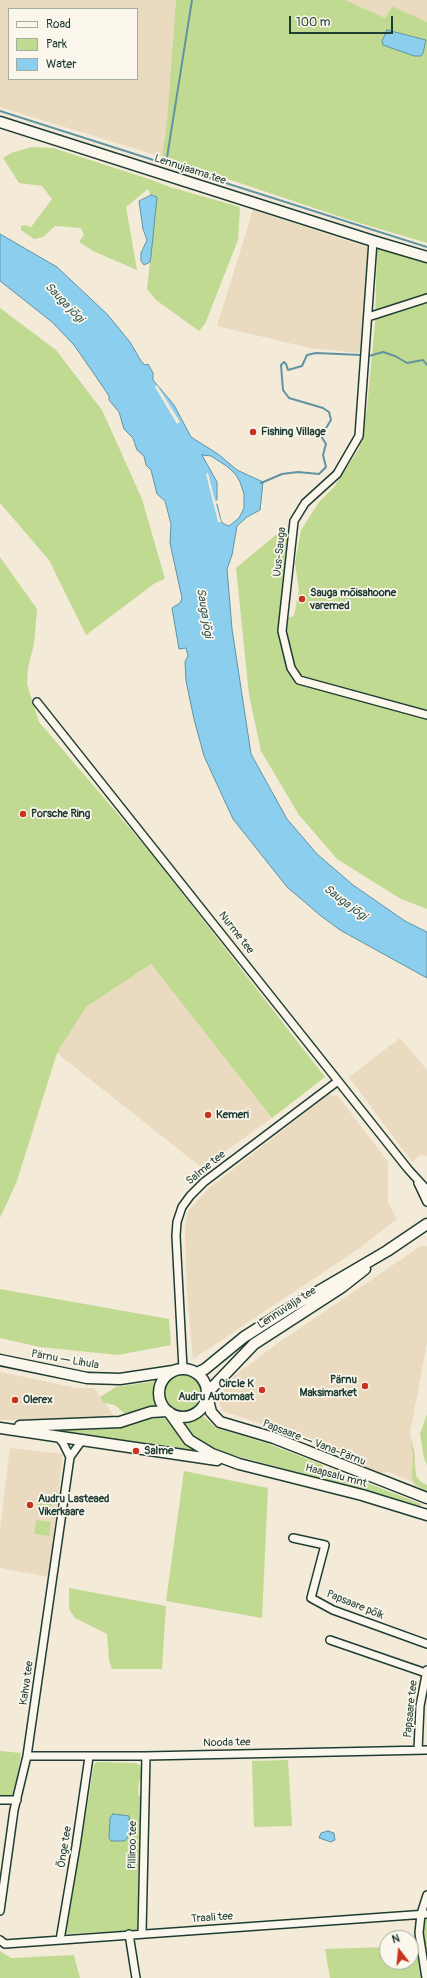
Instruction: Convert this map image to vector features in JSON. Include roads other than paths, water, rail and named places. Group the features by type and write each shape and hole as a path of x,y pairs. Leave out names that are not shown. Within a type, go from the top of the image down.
{"main road":[{"name":"Lennujaama tee","path":"0,122 427,257"},
{"name":"Lennuvälja tee","path":"197,1373 205,1369 244,1337 288,1309 387,1251 427,1224"},
{"name":"Lennuvälja tee","path":"207,1394 254,1344 342,1287 387,1251"},
{"name":"Pärnu — Lihula","path":"0,1360 87,1378 120,1379 178,1370"},
{"path":"0,1428 120,1422 152,1412 168,1411 179,1417 193,1415 202,1408 207,1394 205,1382 197,1373 178,1370 163,1379 160,1388 161,1402 168,1411 181,1431 194,1444 212,1454 239,1464"},
{"name":"Papsaare — Vana-Pärnu","path":"207,1394 211,1412 220,1422 274,1438 427,1498"},
{"path":"0,1428 83,1439 239,1464"},
{"name":"Haapsalu mnt","path":"239,1464 362,1495 427,1515"}],"street":[{"name":"Uus-Sauga","path":"373,241 359,436 337,474 305,504 294,521 282,631 291,668 299,680 427,715"},
{"path":"368,316 427,298"},
{"name":"Nurme tee","path":"37,702 416,1179 427,1190"},
{"name":"Salme tee","path":"178,1370 176,1236 177,1222 182,1207 190,1196 204,1182 338,1081"},
{"name":"Nurme tee","path":"416,1179 427,1202"},
{"path":"57,1436 63,1443 70,1457"},
{"name":"Kahva tee","path":"0,1911 17,1800 27,1756 70,1457 83,1439"},
{"name":"Papsaare põik","path":"293,1538 325,1545 311,1598 333,1610 427,1644"},
{"path":"330,1640 426,1672"},
{"name":"Papsaare tee","path":"418,1750 420,1706 426,1672"},
{"name":"Nooda tee","path":"27,1756 89,1757 427,1750"},
{"name":"Pilliroo tee","path":"142,1933 146,1756"},
{"name":"Õnge tee","path":"60,1940 89,1757"},
{"path":"0,1800 17,1800"},
{"path":"426,1978 419,1934 427,1896"},
{"name":"Traali tee","path":"0,1940 5,1944 424,1914"},
{"path":"130,1934 136,1978"}],"water":[{"path":"387,30 426,40 421,56 414,56 383,45 382,41"},
{"path":"151,195 157,197 150,262 144,265 141,261 141,253 147,240 143,229 139,201"},
{"name":"Sauga jõgi","path":"0,234 57,267 107,314 130,342 141,361 145,365 148,364 153,373 153,380 174,405 191,437 218,454 237,470 263,482 260,510 247,517 237,526 232,555 227,569 232,629 251,754 287,819 317,854 353,885 405,921 427,932 427,978 340,930 321,916 287,887 233,819 204,756 186,681 185,662 188,656 186,648 179,649 172,608 180,603 182,598 170,543 171,524 165,501 157,494 151,470 146,465 144,456 137,450 133,438 124,429 119,412 109,400 109,396 74,345 52,322 0,281","holes":["202,455 211,456 228,467 236,475 244,494 244,508 239,518 229,526 221,521 217,504 217,482"]},
{"path":"113,1814 129,1816 130,1829 128,1837 125,1841 111,1841 109,1838 110,1818"},
{"path":"328,1831 334,1833 335,1840 331,1842 319,1838 321,1833"}],"waterway":[{"path":"192,0 166,164 427,247"},
{"path":"0,111 166,164"},
{"path":"369,356 383,352 395,356 407,363 423,360 427,365"},
{"path":"261,483 282,474 298,472 319,474 326,467 323,455 326,444 321,436 331,420 329,412 323,408 289,398 283,390 281,365 284,362 288,370 302,366 307,355 316,353 361,355"}],"place":[{"name":"Fishing Village","path":"253,432"},
{"name":"Sauga mõisahoone varemed","path":"302,599"},
{"name":"Porsche Ring","path":"23,814"},
{"name":"Kemeri","path":"208,1115"},
{"name":"Pärnu Maksimarket","path":"365,1386"},
{"name":"Circle K Audru Automaat","path":"262,1390"},
{"name":"Olerex","path":"15,1400"},
{"name":"Salme","path":"136,1451"},
{"name":"Audru Lasteaed Vikerkaare","path":"30,1505"}]}
